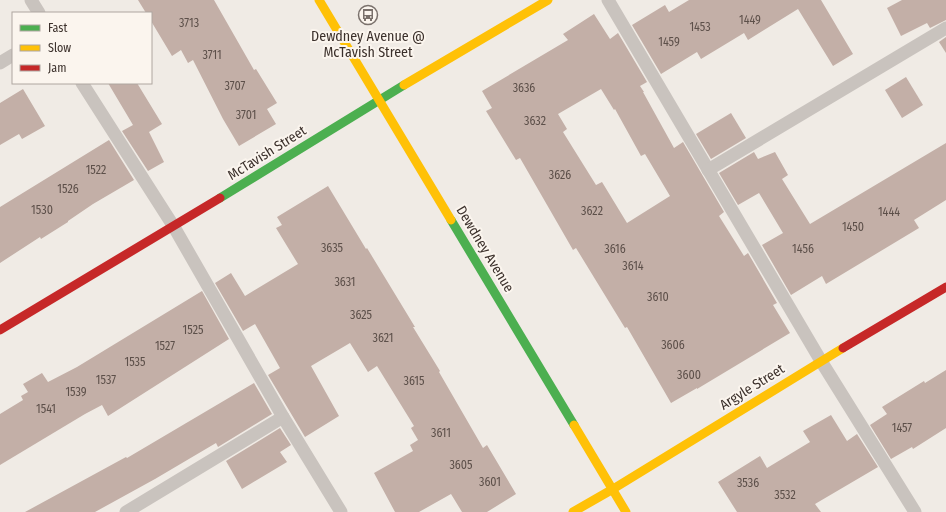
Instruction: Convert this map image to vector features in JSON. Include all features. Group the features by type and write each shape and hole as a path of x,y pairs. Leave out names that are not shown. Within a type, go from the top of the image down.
{"street":[{"name":"Dewdney Avenue","path":"319,0 626,512"},
{"name":"McTavish Street","path":"0,330 174,227 379,100 548,0"},
{"name":"Argyle Street","path":"573,512 821,361 946,287"}],"lane":[{"path":"31,0 38,12"},
{"path":"608,0 821,361 915,512"},
{"path":"708,170 946,28"},
{"path":"0,63 12,57"},
{"path":"83,84 174,227 283,417 340,512"},
{"path":"126,512 283,417"}],"building":[{"path":"138,0 214,0 254,70 256,69 277,103 267,109 276,124 239,146 223,119 193,60 188,63 181,50 172,56 152,23 152,12 145,12"},
{"path":"689,0 821,0 853,54 833,66 798,9 748,40 744,33 701,59 697,52 661,74 632,25 665,5 669,12"},
{"path":"902,0 946,0 946,20 930,28 927,23 901,36 887,8"},
{"path":"594,14 610,39 618,33 647,82 640,86 674,148 683,142 724,212 719,216 744,256 748,253 777,303 773,305 790,333 671,403 627,327 625,328 576,248 573,250 520,158 516,160 486,111 492,108 482,91 568,40 563,34","holes":["601,89 614,110 615,109 641,156 645,154 670,196 627,223 602,182 596,185 563,132 567,129 558,114"]},
{"path":"946,37 946,53 939,42"},
{"path":"906,77 923,105 902,118 885,90"},
{"path":"109,84 138,84 162,124 149,132 164,162 148,171 122,131 133,125"},
{"path":"23,89 45,126 22,139 19,134 0,145 0,103"},
{"path":"731,113 746,138 711,159 696,134"},
{"path":"109,140 134,180 0,263 0,207"},
{"path":"946,143 946,200 914,220 919,228 826,284 822,276 791,295 762,245 783,233 759,193 738,205 719,173 754,152 758,159 775,152 788,175 782,179 810,224"},
{"path":"328,186 415,327 413,327 440,371 439,372 483,448 487,445 516,494 487,512 462,512 451,494 419,512 395,512 374,473 413,451 410,445 418,440 411,428 414,426 377,366 368,372 350,343 311,366 339,416 305,437 268,375 280,368 255,324 243,331 215,283 231,273 245,296 298,264 276,228 282,225 277,217"},
{"path":"202,291 229,339 108,416 102,405 0,465 0,414 23,400 21,396 28,392 23,384 42,373 48,382 77,367"},
{"path":"946,370 946,428 913,449 912,447 891,459 870,425 887,414 882,407 924,381 925,383"},
{"path":"254,383 272,414 218,447 216,443 95,512 25,512 126,457 127,458"},
{"path":"831,415 847,441 857,434 878,467 815,504 821,512 737,512 718,482 760,456 767,468 810,442 803,431"},
{"path":"280,428 291,445 280,452 287,462 242,489 226,461"}],"traffic: fast":[{"path":"220,198 404,85"},
{"path":"451,220 574,425"}],"traffic: slow":[{"path":"319,0 451,220"},
{"path":"404,85 548,0"},
{"path":"573,512 843,348"},
{"path":"574,425 626,512"}],"traffic: jam":[{"path":"0,330 220,198"},
{"path":"843,348 946,287"}],"place":[{"name":"Dewdney Avenue @ McTavish Street","path":"368,15"}]}
